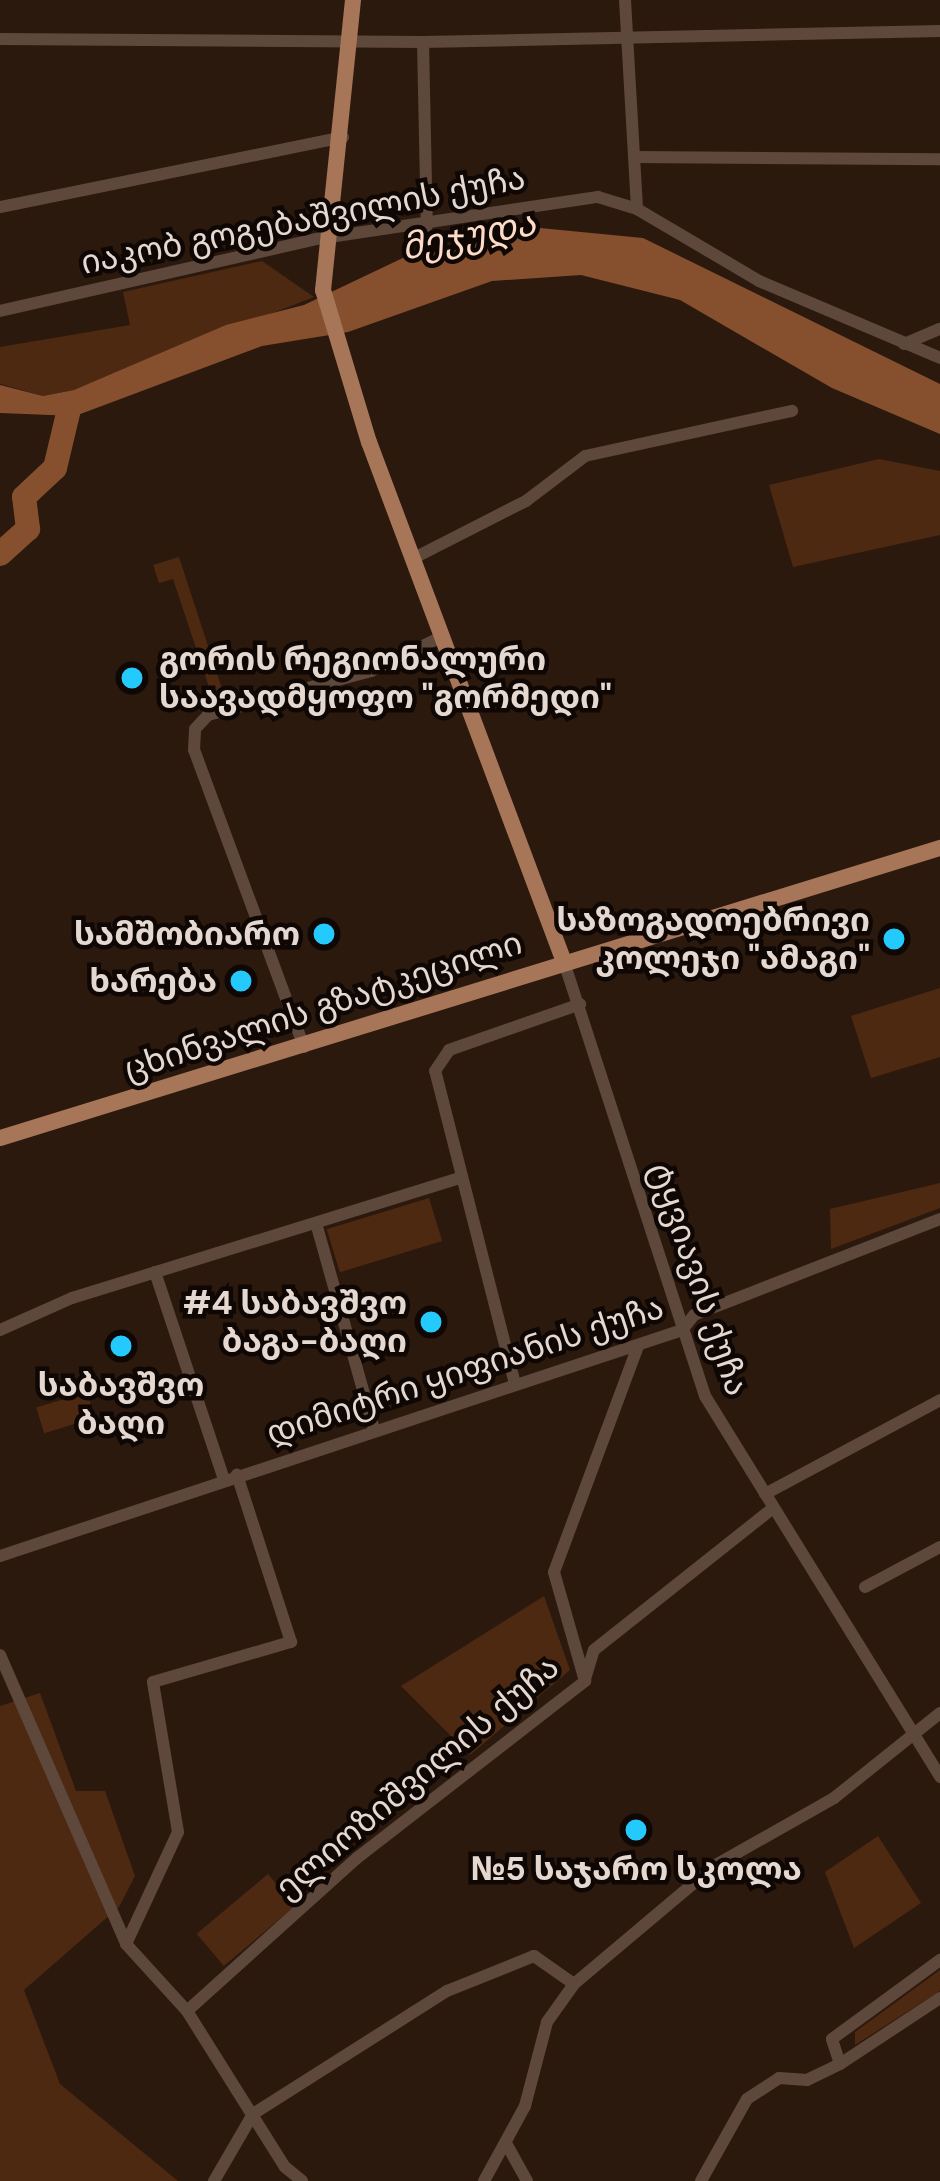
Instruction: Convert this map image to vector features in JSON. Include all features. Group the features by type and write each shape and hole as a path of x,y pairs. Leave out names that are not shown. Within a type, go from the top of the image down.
{"main road":[{"path":"353,0 344,136 323,290 414,558 564,962"},
{"name":"ცხინვალის გზატკეცილი","path":"0,1138 940,848"}],"street":[{"path":"625,0 638,209"},
{"path":"0,39 423,42 940,31"},
{"path":"423,42 427,226"},
{"path":"0,207 344,136"},
{"path":"634,157 940,159"},
{"name":"იაკობ გოგებაშვილის ქუჩა","path":"0,310 329,236 427,226 559,198 598,196 638,209 759,280 940,358"},
{"path":"904,344 940,329"},
{"path":"414,558 526,502 585,456 792,411"},
{"path":"304,1047 194,750 196,729 208,715 371,671 442,636"},
{"name":"ტყვიავის ქუჩა","path":"564,962 706,1396 940,1777"},
{"path":"515,1384 435,1071 449,1049 580,1004"},
{"path":"0,1330 155,1273 459,1178"},
{"name":"დიმიტრი ყიფიანის ქუჩა","path":"0,1556 638,1346 682,1330 694,1315 940,1219"},
{"path":"316,1222 374,1430"},
{"path":"126,1944 178,1832 153,1682 290,1642 155,1273"},
{"name":"ელიოზიშვილის ქუჩა","path":"187,2011 357,1858 585,1681 554,1572 638,1346"},
{"path":"765,1494 940,1400"},
{"path":"585,1681 594,1650 773,1508"},
{"path":"866,1587 940,1547"},
{"path":"0,1655 126,1944 187,2011 302,2181"},
{"path":"484,2181 507,2145 548,2021 574,1984 714,1866 834,1798 895,1754 910,1730 940,1713"},
{"path":"214,2181 253,2114 447,1991 534,1956 574,1984"},
{"path":"840,2064 832,2039 940,1960"},
{"path":"700,2181 747,2099 779,2078 807,2080 840,2064 940,1998"},
{"path":"507,2145 527,2181"}],"shaded area":[{"path":"540,228 643,238 940,384 940,434 832,388 680,300 581,275 492,281 348,332 262,346 75,416 0,413 0,385 43,396 74,390 226,325 304,305 407,256"},
{"path":"262,261 314,297 74,390 43,396 0,384 0,347 130,325 123,292"},
{"path":"879,459 940,471 940,535 793,567 769,485"},
{"path":"179,557 225,698 214,702 173,579 159,583 153,565"},
{"path":"940,988 940,1057 871,1078 851,1016"},
{"path":"940,1183 940,1208 831,1249 830,1209"},
{"path":"429,1198 442,1241 340,1272 327,1229"},
{"path":"87,1392 95,1418 44,1433 36,1407"},
{"path":"544,1596 570,1670 470,1755 401,1686"},
{"path":"40,1693 76,1791 105,1791 135,1876 119,1907 24,1990 60,2084 178,2181 0,2181 0,1706"},
{"path":"878,1836 921,1903 854,1948 825,1872"},
{"path":"268,1874 295,1906 224,1966 197,1934"},
{"path":"940,1970 940,1991 855,2045 855,2032"}],"waterway":[{"path":"0,554 28,529 24,497 55,468 70,405"}],"place":[{"name":"გორის რეგიონალური საავადმყოფო \"გორმედი\"","path":"132,678"},
{"name":"სამშობიარო","path":"324,934"},
{"name":"საზოგადოებრივი კოლეჯი \"ამაგი\"","path":"894,939"},
{"name":"ხარება","path":"241,981"},
{"name":"#4 საბავშვო ბაგა-ბაღი","path":"431,1322"},
{"name":"საბავშვო ბაღი","path":"121,1346"},
{"name":"№5 საჯარო სკოლა","path":"636,1830"}],"water label":[{"name":"მეჯუდა","path":"468,235"}]}
